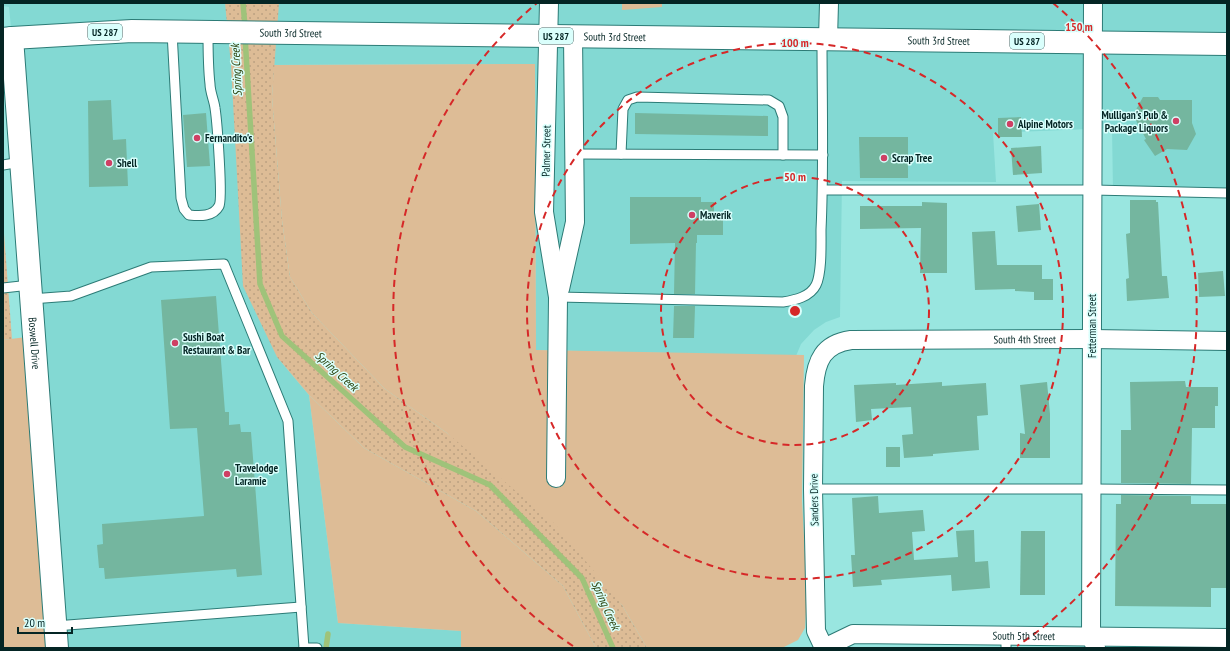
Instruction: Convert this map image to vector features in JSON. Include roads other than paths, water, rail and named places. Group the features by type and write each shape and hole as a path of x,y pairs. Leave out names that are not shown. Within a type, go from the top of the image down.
{"main road":[{"name":"South 3rd Street","path":"7,38 126,31 1227,44"},
{"name":"Boswell Drive","path":"7,38 12,164 31,292 57,648"}],"street":[{"name":"Palmer Street","path":"549,3 544,212 558,297 556,478"},
{"path":"825,39 829,3"},
{"name":"Fetterman Street","path":"1093,3 1093,642"},
{"name":"Palmer Street","path":"558,297 575,222 573,36"},
{"name":"South 4th Street","path":"825,352 843,341 851,340 1092,339 1227,341"},
{"name":"Sanders Drive","path":"824,648 816,631 813,489 815,374 818,363 825,352"},
{"name":"South 5th Street","path":"824,648 853,634 1006,642 1093,642 1227,638"}],"lane":[{"path":"172,32 181,198 184,209 189,215 198,216 209,215 216,211 220,204 215,107 210,85 208,32"},
{"path":"558,297 783,302 803,297 811,292 817,284 819,274 823,190 825,39"},
{"path":"622,154 623,109 628,100 637,97 769,100 778,106 783,117 783,155"},
{"path":"574,154 823,155"},
{"path":"823,190 1092,190 1227,193"},
{"path":"3,288 71,296 151,267 224,264 288,421 304,648 317,648"},
{"path":"813,489 1092,488 1227,490"},
{"path":"55,626 301,607"}],"waterway":[{"name":"Spring Creek","path":"243,3 245,27"},
{"name":"Spring Creek","path":"245,36 260,284 282,336 405,447 490,485 582,578 613,648"},
{"path":"326,648 328,634"}],"place":[{"name":"Mulligan's Pub & Package Liquors","path":"1176,121"},
{"name":"Alpine Motors","path":"1010,124"},
{"name":"Fernandito's","path":"197,138"},
{"name":"Scrap Tree","path":"884,158"},
{"name":"Shell","path":"109,163"},
{"name":"Maverik","path":"692,215"},
{"name":"Sushi Boat Restaurant & Bar","path":"175,343"},
{"name":"Travelodge Laramie","path":"227,474"}]}
